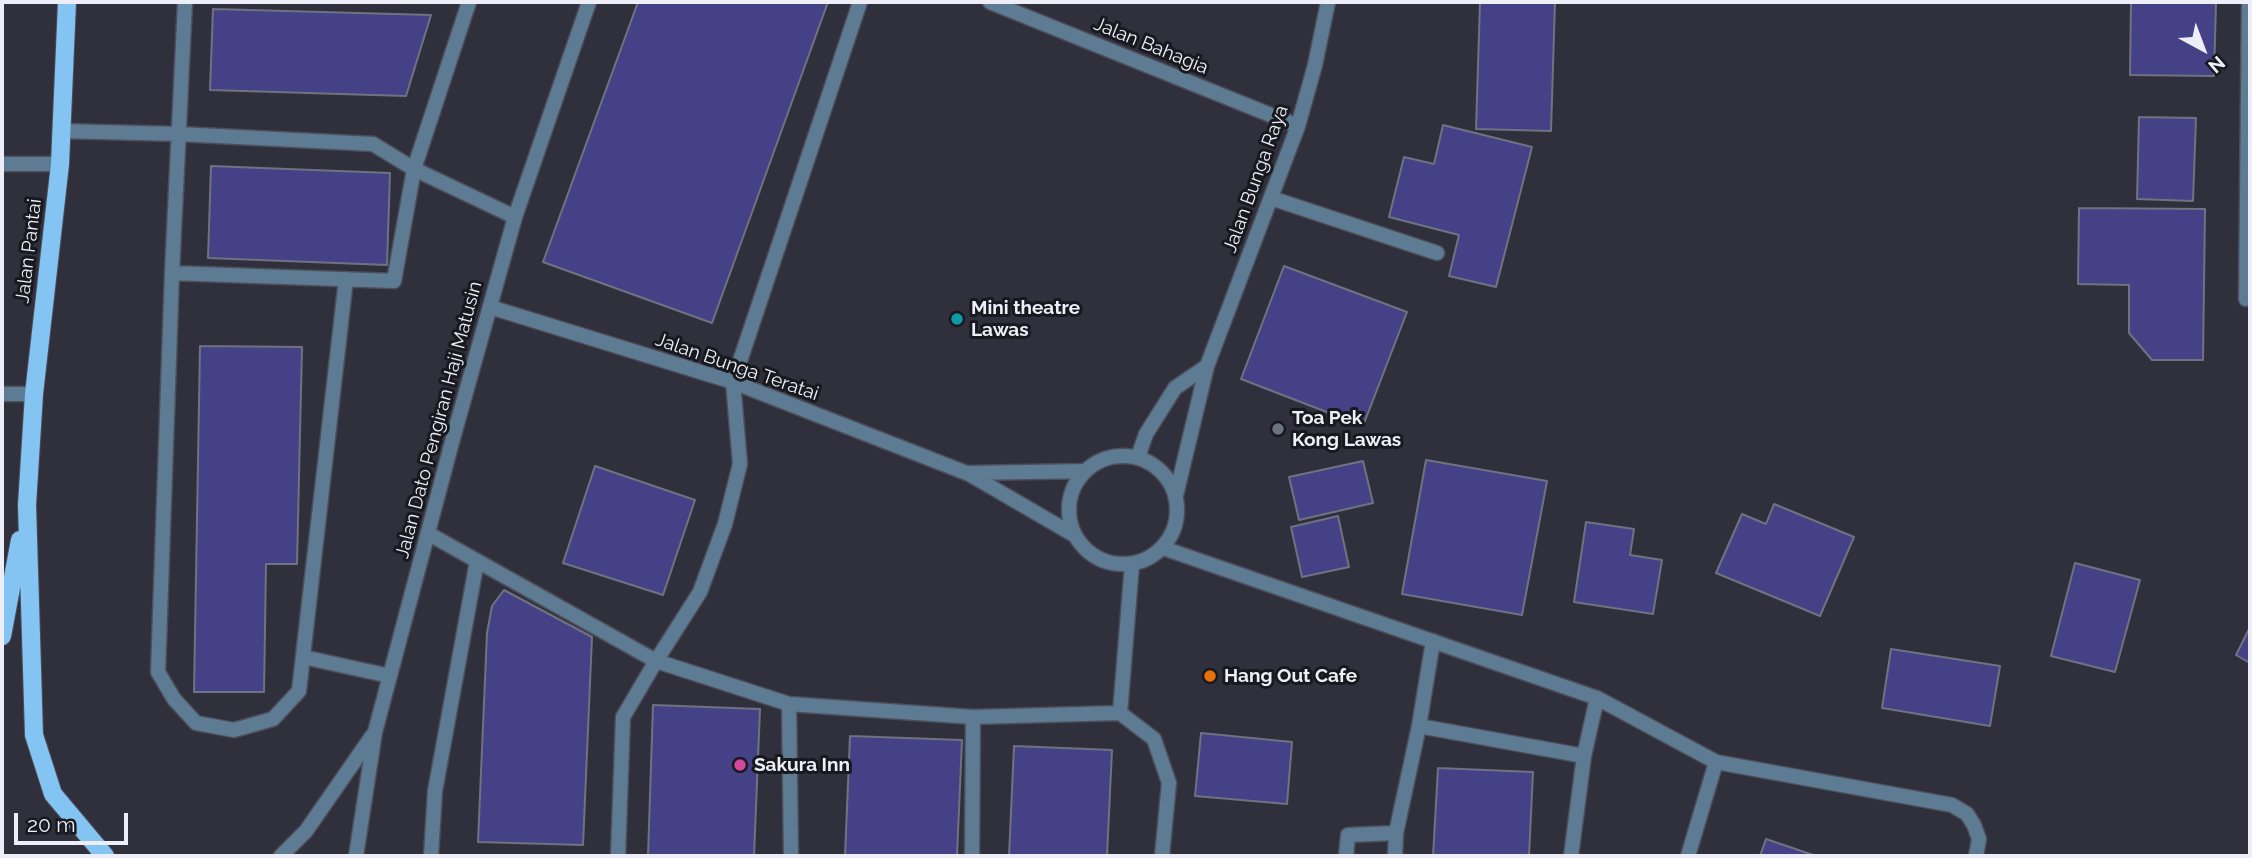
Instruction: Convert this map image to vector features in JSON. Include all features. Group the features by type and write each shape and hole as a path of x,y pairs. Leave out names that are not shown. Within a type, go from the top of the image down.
{"main road":[{"name":"Jalan Pantai","path":"67,2 60,164 34,394 26,505 34,735 52,794 105,856"},
{"name":"Jalan Pantai","path":"2,636 26,505"}],"street":[{"path":"186,2 172,273 158,672 174,699 196,723 234,730 273,719 299,691 346,279"},
{"path":"172,273 394,281 414,169 469,2"},
{"name":"Jalan Dato Pengiran Haji Matusin","path":"356,856 375,732 489,307 515,217 589,2"},
{"path":"618,856 623,717 700,592 725,524 740,464 733,382 860,2"},
{"name":"Jalan Bahagia","path":"990,2 1298,126"},
{"name":"Jalan Bunga Raya","path":"1176,495 1207,366 1298,126 1315,65 1328,2"},
{"path":"2246,299 2249,2"},
{"path":"61,131 373,144 414,169 515,217"},
{"path":"2,163 60,164"},
{"path":"1271,198 1437,253"},
{"name":"Jalan Bunga Teratai","path":"489,307 733,382 969,474"},
{"path":"1138,457 1146,434 1175,388 1207,366"},
{"path":"2,394 34,394"},
{"path":"1119,456 1138,457 1155,465 1168,478 1176,495 1178,514 1174,532 1163,548 1149,559 1115,565 1098,559 1085,549 1074,535 1069,519 1069,501 1075,485 1086,471 1101,460 1119,456"},
{"path":"969,474 1086,471"},
{"path":"969,474 1074,535"},
{"path":"429,534 656,661 789,704 973,717 1120,713 1154,739 1169,783 1162,856"},
{"path":"1163,548 1597,698 1716,762 1952,805 1967,814 1975,825 1979,839 1976,856"},
{"path":"431,856 435,791 477,561"},
{"path":"1120,713 1132,564"},
{"path":"1395,856 1396,833 1419,726 1433,641"},
{"path":"303,657 390,676"},
{"path":"1571,856 1584,756 1597,698"},
{"path":"789,704 791,856"},
{"path":"972,856 973,717"},
{"path":"1419,726 1584,756"},
{"path":"281,856 306,831 375,732"},
{"path":"1688,856 1716,762"},
{"path":"1346,856 1348,835 1396,833"}],"building":[{"path":"638,2 828,2 712,323 543,262"},
{"path":"1480,2 1555,2 1551,131 1476,129"},
{"path":"2131,2 2216,2 2214,76 2130,75"},
{"path":"213,9 431,15 406,96 210,90"},
{"path":"2139,117 2196,118 2193,201 2137,199"},
{"path":"1443,125 1532,147 1496,287 1449,276 1459,235 1389,217 1404,157 1434,164"},
{"path":"211,166 390,173 387,265 208,258"},
{"path":"2079,208 2205,209 2203,360 2152,360 2129,333 2129,285 2078,284"},
{"path":"1284,266 1407,312 1363,426 1241,379"},
{"path":"200,346 302,347 297,564 266,564 264,692 194,692"},
{"path":"1426,460 1547,481 1522,615 1402,594"},
{"path":"1363,461 1373,503 1299,520 1289,477"},
{"path":"595,466 695,500 663,595 563,563"},
{"path":"1774,504 1854,537 1820,616 1716,573 1742,514 1766,524"},
{"path":"1338,516 1349,567 1302,577 1291,527"},
{"path":"1586,522 1634,529 1630,555 1662,560 1653,614 1574,602"},
{"path":"2075,563 2140,580 2115,672 2051,656"},
{"path":"504,590 592,637 583,845 478,842 487,633 492,606"},
{"path":"2250,627 2250,663 2236,655"},
{"path":"1891,649 2000,666 1990,726 1882,708"},
{"path":"653,705 760,709 754,856 648,856"},
{"path":"1201,733 1292,742 1287,804 1195,796"},
{"path":"850,736 962,740 957,856 845,856"},
{"path":"1014,746 1112,750 1107,856 1009,856"},
{"path":"1438,768 1533,772 1529,856 1433,856"},
{"path":"1766,839 1816,856 1760,856"}],"place":[{"name":"Mini theatre Lawas","path":"957,319"},
{"name":"Toa Pek Kong Lawas","path":"1278,429"},
{"name":"Hang Out Cafe","path":"1210,676"},
{"name":"Sakura Inn","path":"740,765"}]}
